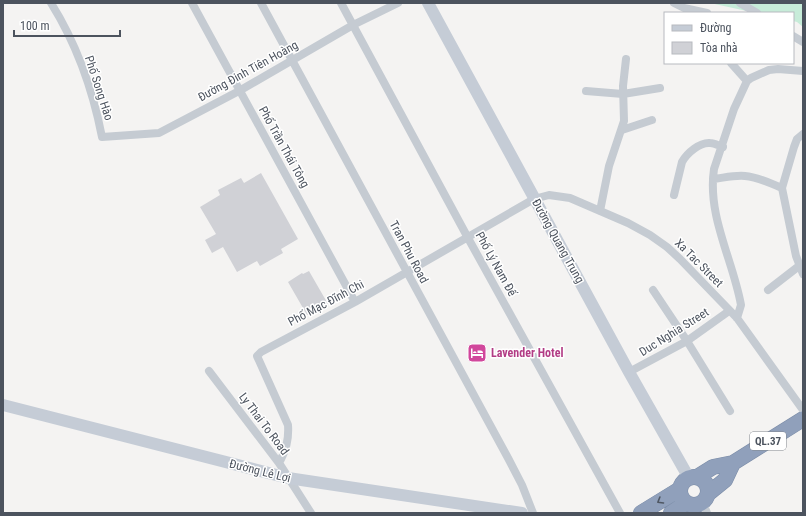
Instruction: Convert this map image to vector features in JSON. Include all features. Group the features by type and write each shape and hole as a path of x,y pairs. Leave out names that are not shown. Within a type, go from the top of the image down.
{"highway":[{"name":"QL.37","path":"640,513 689,481 714,467 733,464 803,418"},
{"name":"QL.37","path":"706,503 725,480 733,464"},
{"path":"689,481 704,481 708,488 706,503 694,506 686,503 681,497 689,481"},
{"path":"671,513 686,503"}],"main road":[{"name":"Đường Quang Trung","path":"428,3 689,481"},
{"name":"Đường Lê Lợi","path":"3,405 288,478 522,513"}],"street":[{"name":"Phố Song Hào","path":"51,3 72,44 86,78 102,137"},
{"name":"Phố Trần Thái Tông","path":"192,3 355,302"},
{"name":"Tran Phu Road","path":"261,3 508,458 522,485 533,513"},
{"name":"Phố Lý Nam Đế","path":"341,3 468,238 620,513"},
{"name":"Đường Đinh Tiên Hoàng","path":"102,137 159,133 239,91 353,25 398,3"},
{"path":"674,3 684,8 702,12"},
{"path":"740,3 755,12"},
{"path":"794,37 803,42"},
{"path":"600,210 609,166 617,140 622,130 625,115 623,79 626,59"},
{"path":"732,64 747,81"},
{"path":"737,318 741,305 716,215 713,196 714,169 734,109 747,81 762,72 769,70 778,69 803,71"},
{"path":"586,91 623,94 660,88"},
{"path":"622,130 652,120"},
{"path":"803,134 797,139 782,188 799,266 803,274"},
{"path":"674,195 682,162 689,153 698,147 709,143 722,147"},
{"path":"713,179 745,176 782,188"},
{"name":"Xa Tac Street","path":"534,199 549,195 561,196 600,210 638,228 667,247 737,318 803,410"},
{"name":"Phố Mạc Đĩnh Chi","path":"279,463 287,445 289,435 288,425 257,356 261,352 286,338 407,273 534,199"},
{"path":"768,290 799,266"},
{"path":"653,290 687,341 730,411"},
{"name":"Duc Nghia Street","path":"629,372 687,341 729,310"},
{"name":"Ly Thai To Road","path":"209,371 279,463 311,513"}],"green space":[{"path":"710,3 803,3 803,27 794,21 794,12 751,12"}],"building":[{"path":"261,173 298,239 281,249 283,253 260,266 257,261 237,272 223,247 212,253 205,240 216,234 200,207 220,195 218,190 241,178 244,183"},
{"path":"309,271 328,304 307,315 288,282 302,273 303,274"}],"place":[{"name":"Lavender Hotel","path":"477,353"}]}
